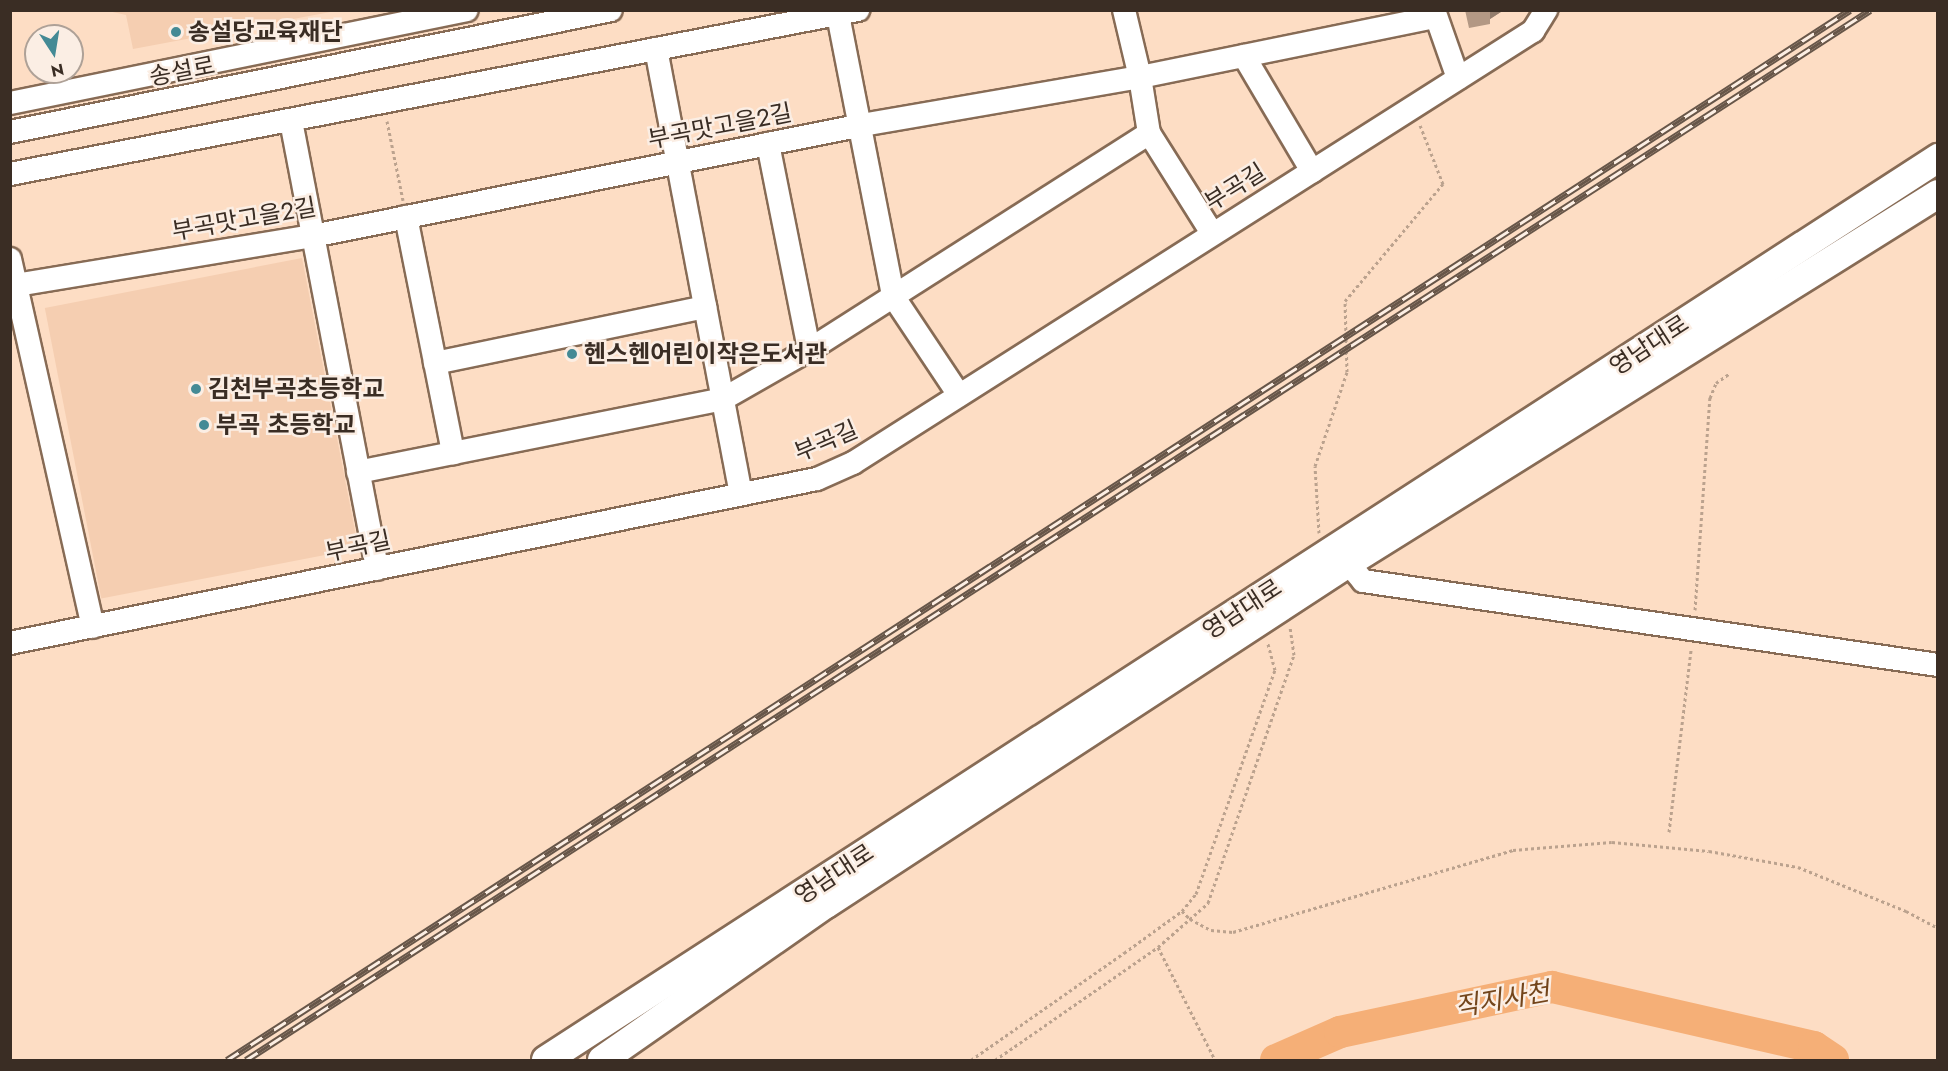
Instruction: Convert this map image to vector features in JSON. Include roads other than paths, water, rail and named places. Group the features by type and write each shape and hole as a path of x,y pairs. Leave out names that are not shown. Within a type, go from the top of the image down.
{"main road":[{"name":"영남대로","path":"546,1060 1938,158"},
{"name":"영남대로","path":"602,1060 617,1052 826,904 1348,563 1938,194"}],"street":[{"name":"송설로","path":"10,103 467,10"},
{"name":"송설로","path":"10,132 611,10"},
{"path":"1124,10 1140,77 1149,133 1212,233"},
{"name":"부곡길","path":"10,643 818,479 853,463 1533,31 1546,10"},
{"path":"10,174 848,13 862,125 893,296 959,395"},
{"path":"1435,14 1458,78"},
{"name":"부곡맛고을2길","path":"13,286 313,236 862,125 1140,77 1435,14"},
{"path":"656,49 741,494"},
{"path":"1244,56 1312,171"},
{"path":"291,121 377,569"},
{"path":"358,472 723,399 809,350 1149,133"},
{"path":"768,144 809,350"},
{"path":"406,217 453,453"},
{"path":"10,260 13,286 93,627"},
{"path":"435,363 705,307"},
{"path":"1348,563 1364,581 1938,665"}],"waterway":[{"name":"직지사천","path":"1276,1060 1340,1032 1552,987 1814,1047 1833,1060"}],"railway":[{"path":"227,1060 1850,10"},
{"path":"246,1060 1870,10"}],"place":[{"name":"송설당교육재단","path":"176,32"},
{"name":"헨스헨어린이작은도서관","path":"572,354"},
{"name":"김천부곡초등학교","path":"196,389"},
{"name":"부곡 초등학교","path":"204,425"}]}
